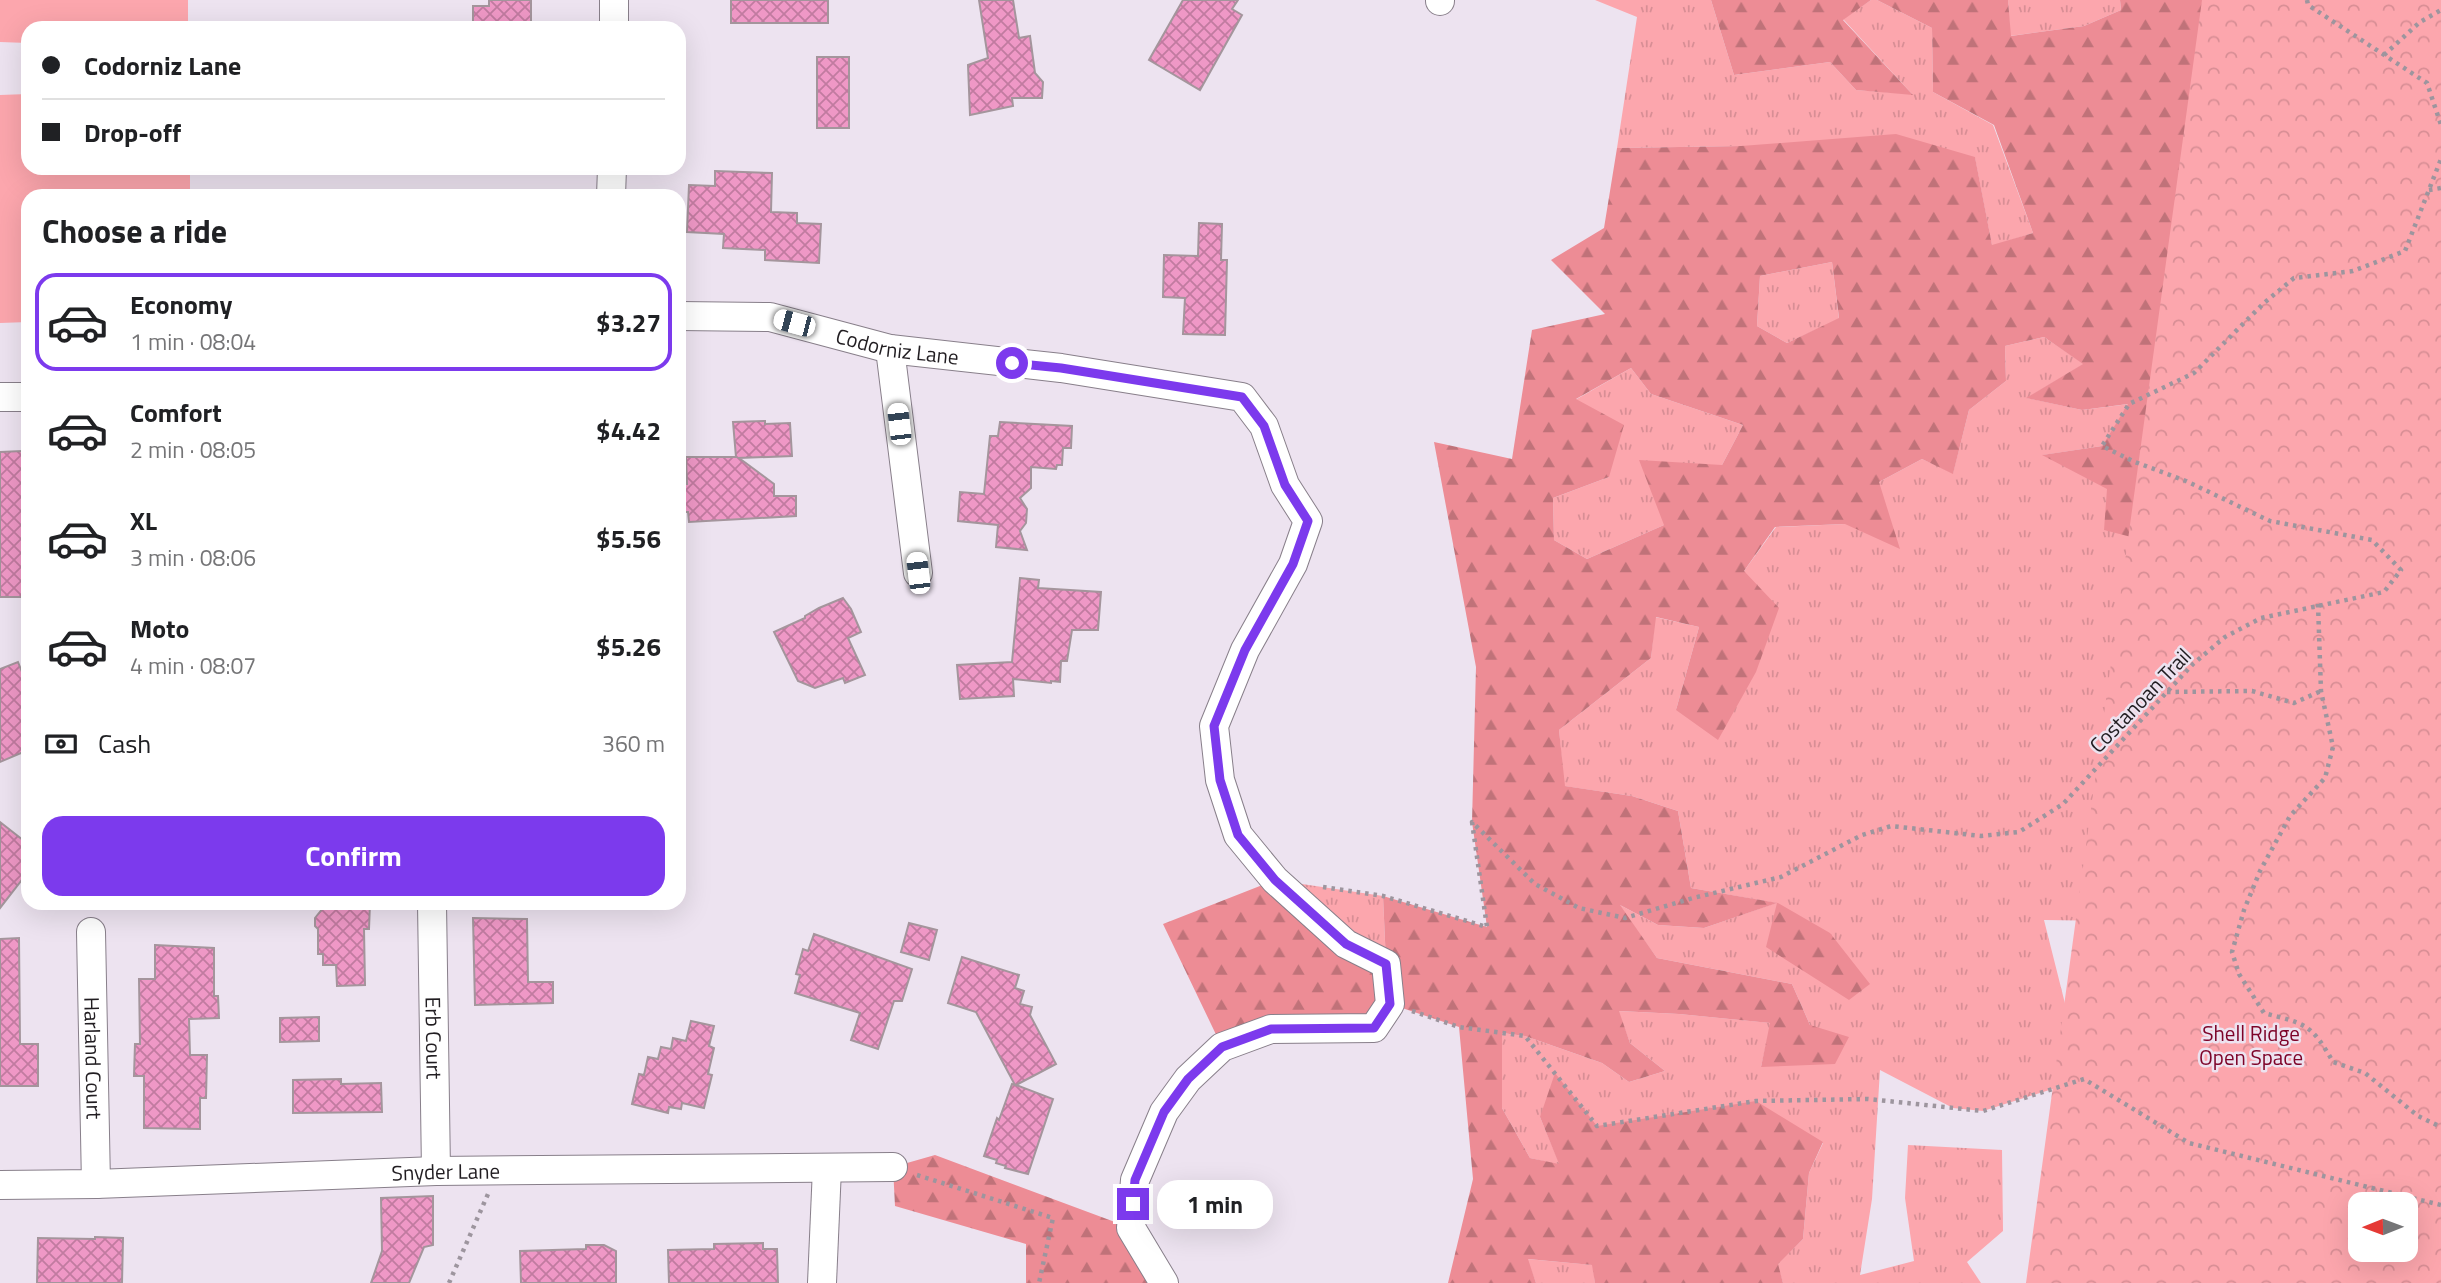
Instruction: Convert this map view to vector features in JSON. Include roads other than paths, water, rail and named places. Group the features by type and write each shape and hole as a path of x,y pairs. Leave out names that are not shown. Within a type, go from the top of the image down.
{"street":[{"path":"614,0 614,21"},
{"name":"Codorniz Lane","path":"686,316 769,317 890,349 1061,368 1242,397 1264,426 1285,485 1308,521 1293,564 1245,650 1214,726 1220,780 1238,835 1275,880 1346,944 1386,964 1390,1004 1374,1028 1271,1029 1222,1047 1188,1079 1164,1112 1135,1180 1131,1228 1164,1283"},
{"path":"890,349 918,573"},
{"path":"0,397 21,397"},
{"name":"Erb Court","path":"432,910 436,1171"},
{"name":"Harland Court","path":"91,932 96,1184"},
{"name":"Snyder Lane","path":"0,1185 436,1171 893,1167"},
{"path":"822,1283 827,1168"}],"park label":[{"name":"Shell Ridge Open Space","path":"2251,1045"}]}
